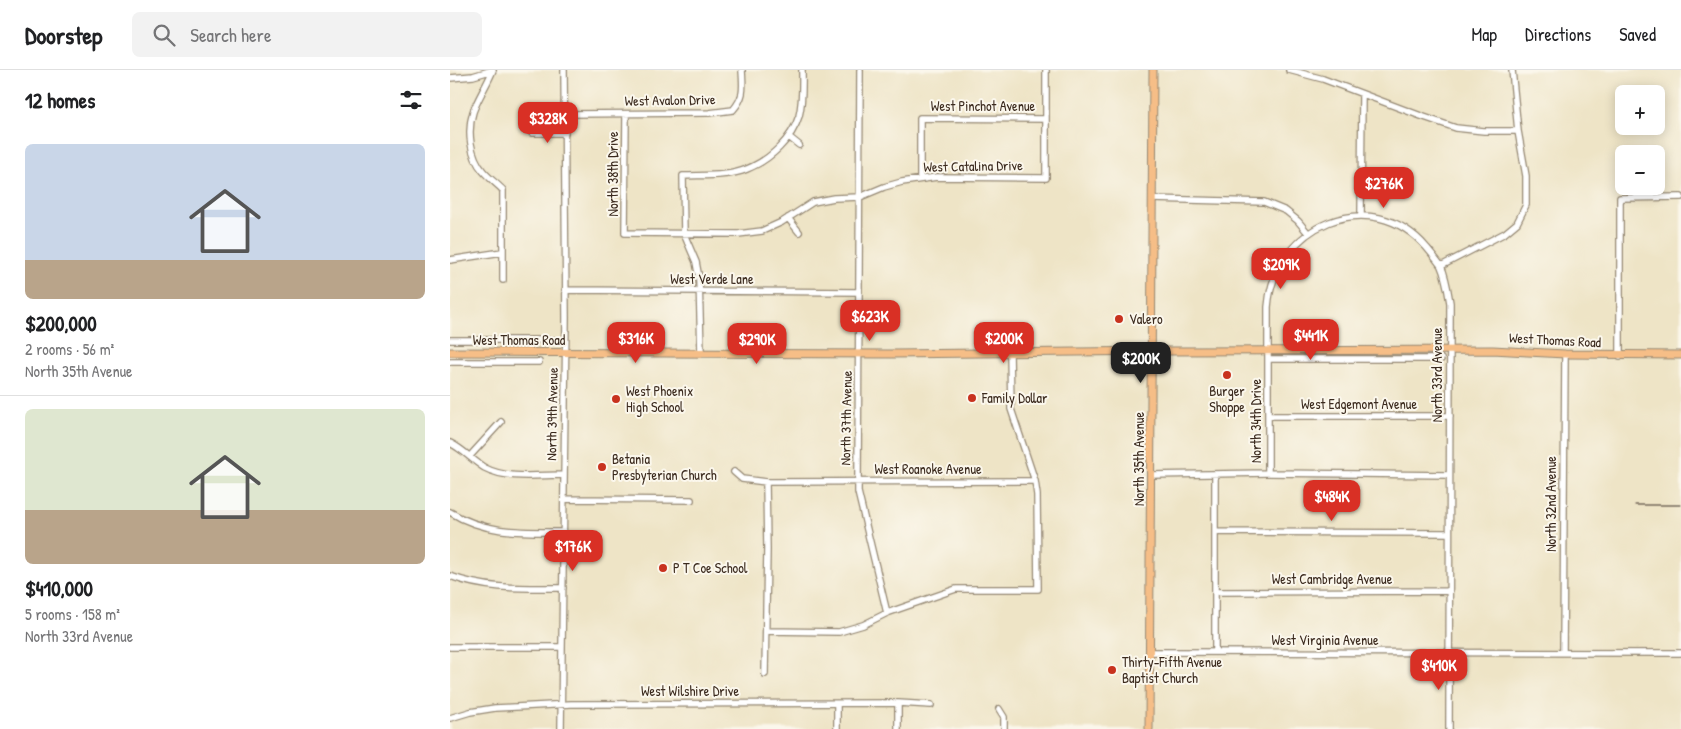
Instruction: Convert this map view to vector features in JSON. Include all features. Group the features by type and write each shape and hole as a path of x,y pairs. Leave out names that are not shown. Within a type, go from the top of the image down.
{"main road":[{"name":"North 35th Avenue","path":"1150,729 1154,70"},
{"name":"West Thomas Road","path":"450,352 859,354 1508,350 1620,356 1681,355"}],"street":[{"path":"450,78 473,76 493,70"},
{"path":"493,70 473,112 470,135 475,159 482,170 503,190 503,280"},
{"name":"North 39th Avenue","path":"561,729 565,352 564,70"},
{"name":"West Avalon Drive","path":"565,114 709,114 733,110 740,102 743,91 742,70"},
{"path":"701,353 700,291 696,262 684,234 683,176 720,175 747,170 770,156 789,137 799,116 802,95 802,70"},
{"name":"North 37th Avenue","path":"860,70 858,492 887,613"},
{"path":"1046,70 1046,119"},
{"path":"1289,70 1323,79 1456,128 1518,131"},
{"path":"1152,200 1264,202 1286,211 1308,233 1329,221 1361,216 1378,218 1409,230 1421,241 1440,266 1505,233 1517,223 1526,205 1526,176 1518,131 1512,70"},
{"path":"1361,216 1362,94"},
{"name":"North 38th Drive","path":"625,234 626,114"},
{"name":"West Pinchot Avenue","path":"920,179 920,118 1046,119"},
{"name":"West Catalina Drive","path":"625,234 762,231 788,218 813,202 834,198 860,197 884,187 920,179 937,177 1046,178 1046,119"},
{"path":"532,133 565,134"},
{"path":"789,137 799,145"},
{"path":"1620,356 1620,198 1681,197"},
{"path":"788,218 799,232"},
{"name":"North 34th Drive","path":"1268,473 1269,299 1279,267 1296,243 1308,233"},
{"path":"450,260 502,252"},
{"name":"North 33rd Avenue","path":"1440,266 1450,303 1449,729"},
{"name":"West Verde Lane","path":"565,290 859,292"},
{"name":"West Thomas Road","path":"450,340 555,340"},
{"path":"1428,359 1429,350"},
{"path":"766,631 838,632 863,625 887,613 956,589 1038,589 1037,494 1035,481 1011,409 1010,353"},
{"name":"North 32nd Avenue","path":"1563,653 1565,354"},
{"path":"1269,359 1441,359"},
{"name":"West Thomas Road","path":"450,362 539,362"},
{"name":"West Edgemont Avenue","path":"1268,416 1450,416"},
{"path":"470,456 501,422"},
{"path":"450,443 484,468 502,474 564,475"},
{"name":"West Roanoke Avenue","path":"734,472 742,479 766,482 1035,481"},
{"path":"1151,475 1268,473 1450,475"},
{"path":"1214,474 1214,651"},
{"path":"765,674 766,482"},
{"path":"564,499 692,500"},
{"path":"450,512 471,524 500,530 563,532"},
{"path":"1214,532 1449,533"},
{"path":"450,576 476,584 506,588 562,588"},
{"name":"West Cambridge Avenue","path":"1214,592 1449,591"},
{"path":"450,647 562,647"},
{"name":"West Virginia Avenue","path":"1150,652 1681,653"},
{"name":"West Wilshire Drive","path":"450,718 470,712 495,708 594,704 931,705"},
{"path":"837,704 837,729"},
{"path":"898,704 898,729"},
{"path":"999,709 1004,717 1004,729"}],"railway":[{"path":"1635,505 1681,505"}],"place":[{"name":"Valero","path":"1119,319"},
{"name":"Burger Shoppe","path":"1227,375"},
{"name":"Family Dollar","path":"972,398"},
{"name":"West Phoenix High School","path":"616,399"},
{"name":"Betania Presbyterian Church","path":"602,467"},
{"name":"P T Coe School","path":"663,568"},
{"name":"Thirty-Fifth Avenue Baptist Church","path":"1112,670"}]}
